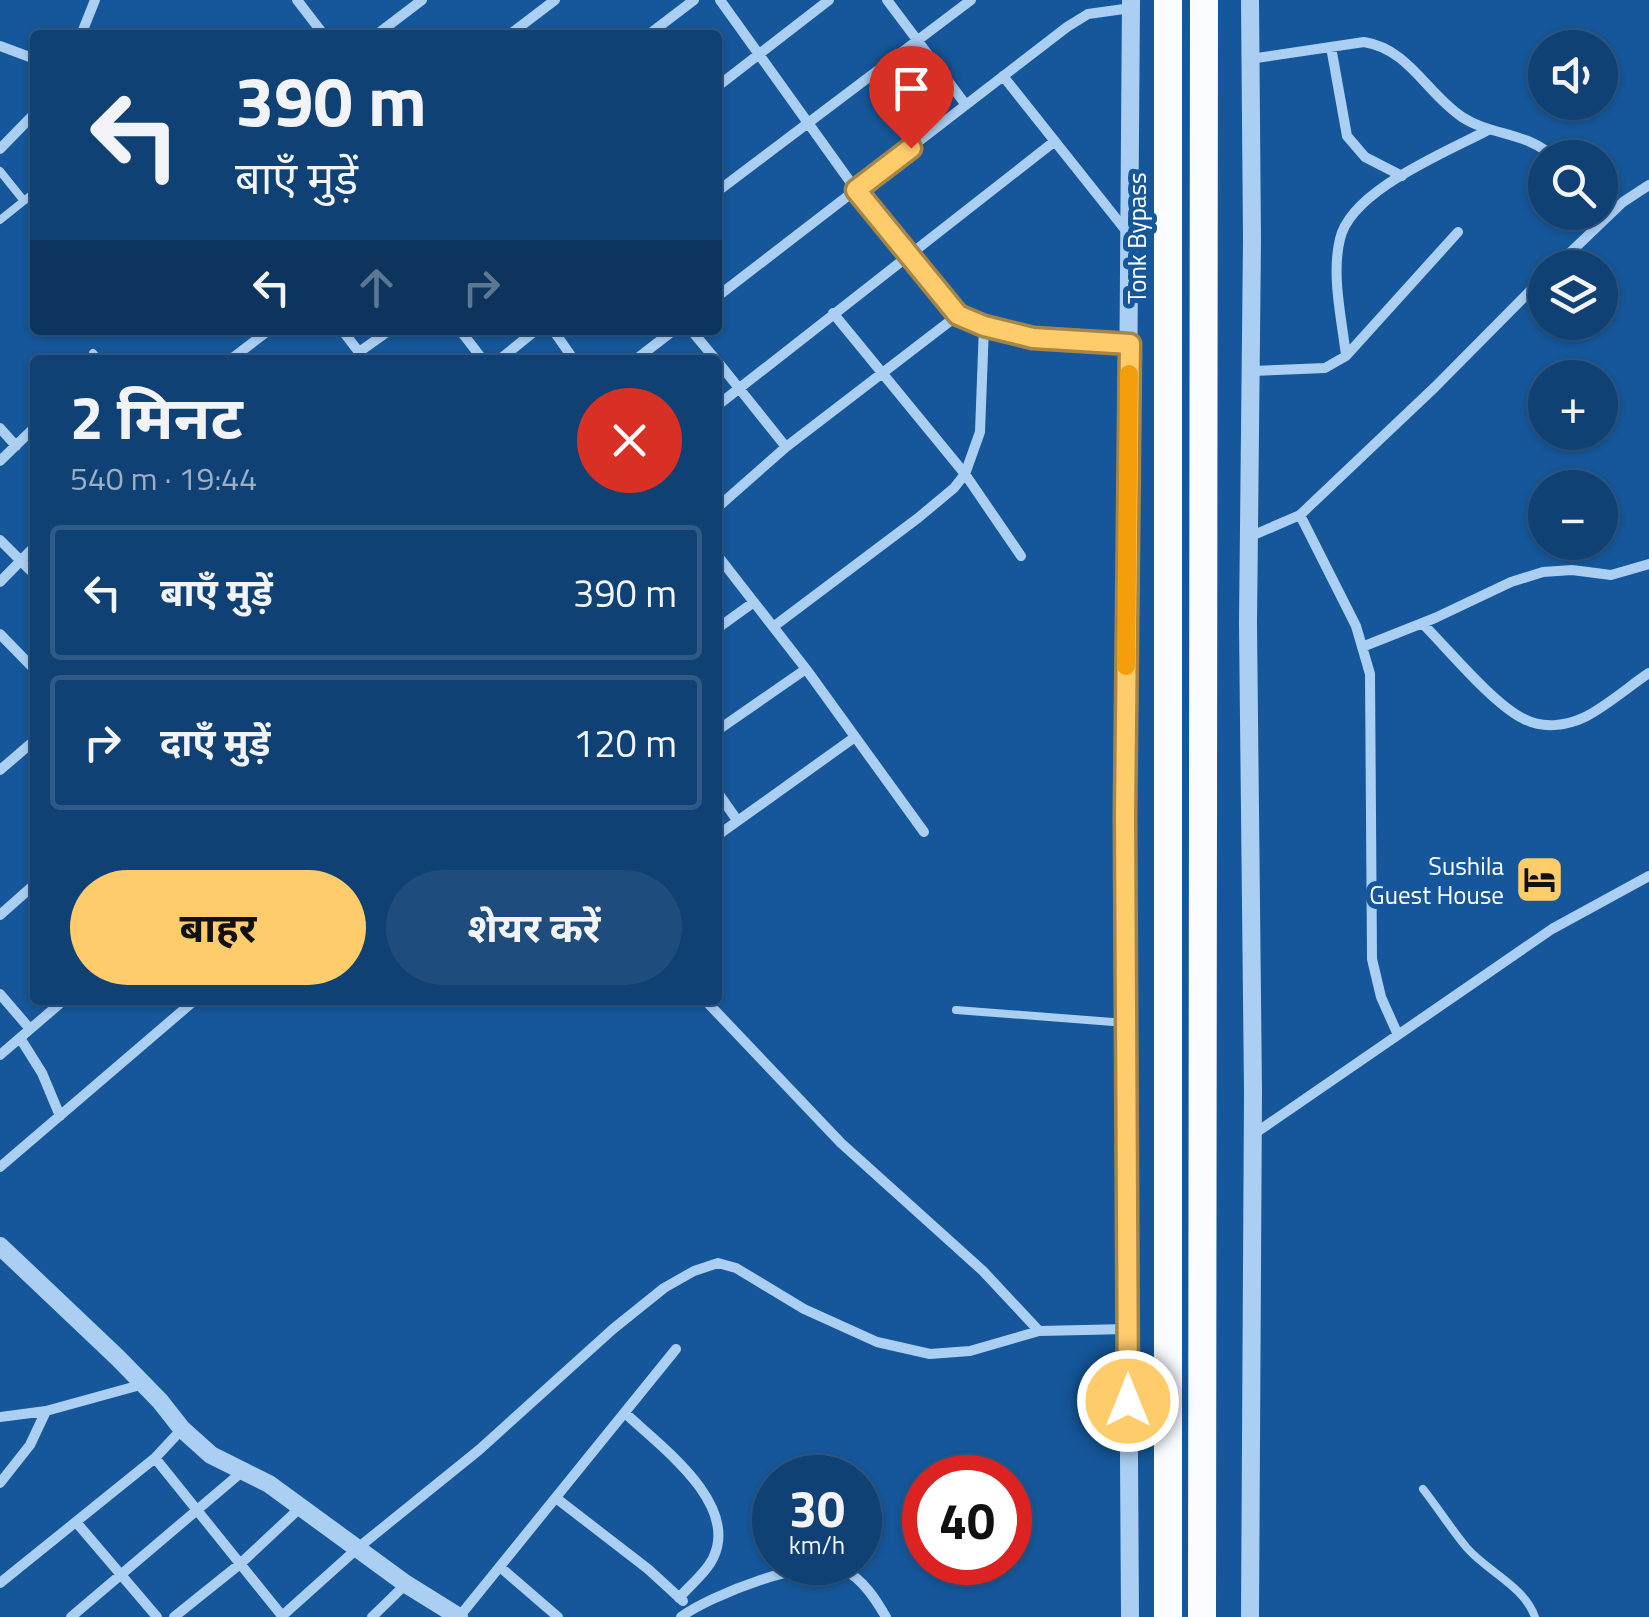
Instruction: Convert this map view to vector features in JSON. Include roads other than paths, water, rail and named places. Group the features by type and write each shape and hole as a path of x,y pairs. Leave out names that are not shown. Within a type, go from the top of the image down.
{"highway":[{"name":"Tonk Bypass","path":"1168,0 1168,1617"},
{"path":"1202,1617 1204,0"}],"street":[{"path":"83,30 94,0"},
{"path":"298,0 320,30"},
{"path":"383,30 422,0"},
{"path":"516,30 555,0"},
{"path":"655,30 694,0"},
{"path":"720,0 856,190 958,315 1033,338 1130,344"},
{"path":"722,83 829,0"},
{"path":"887,0 966,105"},
{"path":"722,188 971,0"},
{"path":"1250,0 1250,1617"},
{"path":"722,293 1088,14 1131,4 1126,1023 1130,1617"},
{"path":"1250,59 1364,42 1382,45 1403,58 1440,100 1464,119 1528,140"},
{"path":"0,46 30,56"},
{"path":"1330,47 1347,136 1364,156 1402,176"},
{"path":"1003,76 1130,236"},
{"path":"0,150 30,119"},
{"path":"1346,356 1339,285 1340,235 1370,198 1402,176 1488,130"},
{"path":"722,402 1055,141"},
{"path":"1618,208 1649,185"},
{"path":"1573,250 1593,230"},
{"path":"1250,371 1325,368 1346,356 1458,232"},
{"path":"1249,537 1300,515 1528,293"},
{"path":"833,313 966,474 1020,556"},
{"path":"722,503 786,447 958,315"},
{"path":"774,628 918,518 966,474 980,432 984,326"},
{"path":"236,355 262,335"},
{"path":"346,335 361,355"},
{"path":"363,355 385,335"},
{"path":"464,335 479,355"},
{"path":"506,355 530,335"},
{"path":"556,335 570,355"},
{"path":"642,355 668,335"},
{"path":"695,335 711,355"},
{"path":"563,355 564,346"},
{"path":"722,368 786,447"},
{"path":"0,428 16,446"},
{"path":"0,461 30,432"},
{"path":"1300,515 1356,626 1370,674 1372,959 1381,997 1398,1035"},
{"path":"0,540 30,570"},
{"path":"0,582 30,551"},
{"path":"722,561 924,832"},
{"path":"1362,647 1511,582 1543,572 1611,574 1649,564"},
{"path":"722,625 754,602"},
{"path":"1422,624 1496,698 1522,719 1541,725 1565,724 1588,716 1649,673"},
{"path":"0,634 30,665"},
{"path":"722,727 806,669"},
{"path":"722,832 855,737"},
{"path":"0,770 30,744"},
{"path":"722,799 738,820"},
{"path":"1253,1135 1552,930 1649,876"},
{"path":"0,915 30,888"},
{"path":"0,994 30,1029"},
{"path":"0,1055 58,1005"},
{"path":"0,1167 189,1005"},
{"path":"709,1005 841,1143 983,1271 1039,1331"},
{"path":"20,1038 42,1072 60,1116"},
{"path":"0,1246 144,1384 182,1429 211,1455 303,1506 406,1584 459,1617 676,1349"},
{"path":"155,1458 282,1617 358,1548 479,1450 612,1330 664,1288 694,1271 718,1264 736,1268 804,1309 876,1342 930,1354 970,1351 1039,1331 1128,1329"},
{"path":"0,1417 46,1411 144,1384"},
{"path":"0,1483 30,1445 46,1411"},
{"path":"625,1412 702,1489 718,1519 720,1537 713,1560 679,1598"},
{"path":"0,1583 155,1458 182,1429"},
{"path":"71,1617 243,1471"},
{"path":"556,1498 648,1569 691,1609"},
{"path":"174,1617 303,1506"},
{"path":"76,1522 157,1617"},
{"path":"681,1617 719,1596 824,1565 844,1570 862,1583 886,1617"},
{"path":"500,1567 558,1617"},
{"path":"372,1617 406,1584"}],"lane":[{"path":"0,170 24,201"},
{"path":"0,220 30,196"},
{"path":"956,1010 1126,1023"},
{"path":"1423,1489 1467,1548 1531,1606 1535,1617"}],"place":[{"name":"Sushila Guest House","path":"1539,880"}]}
